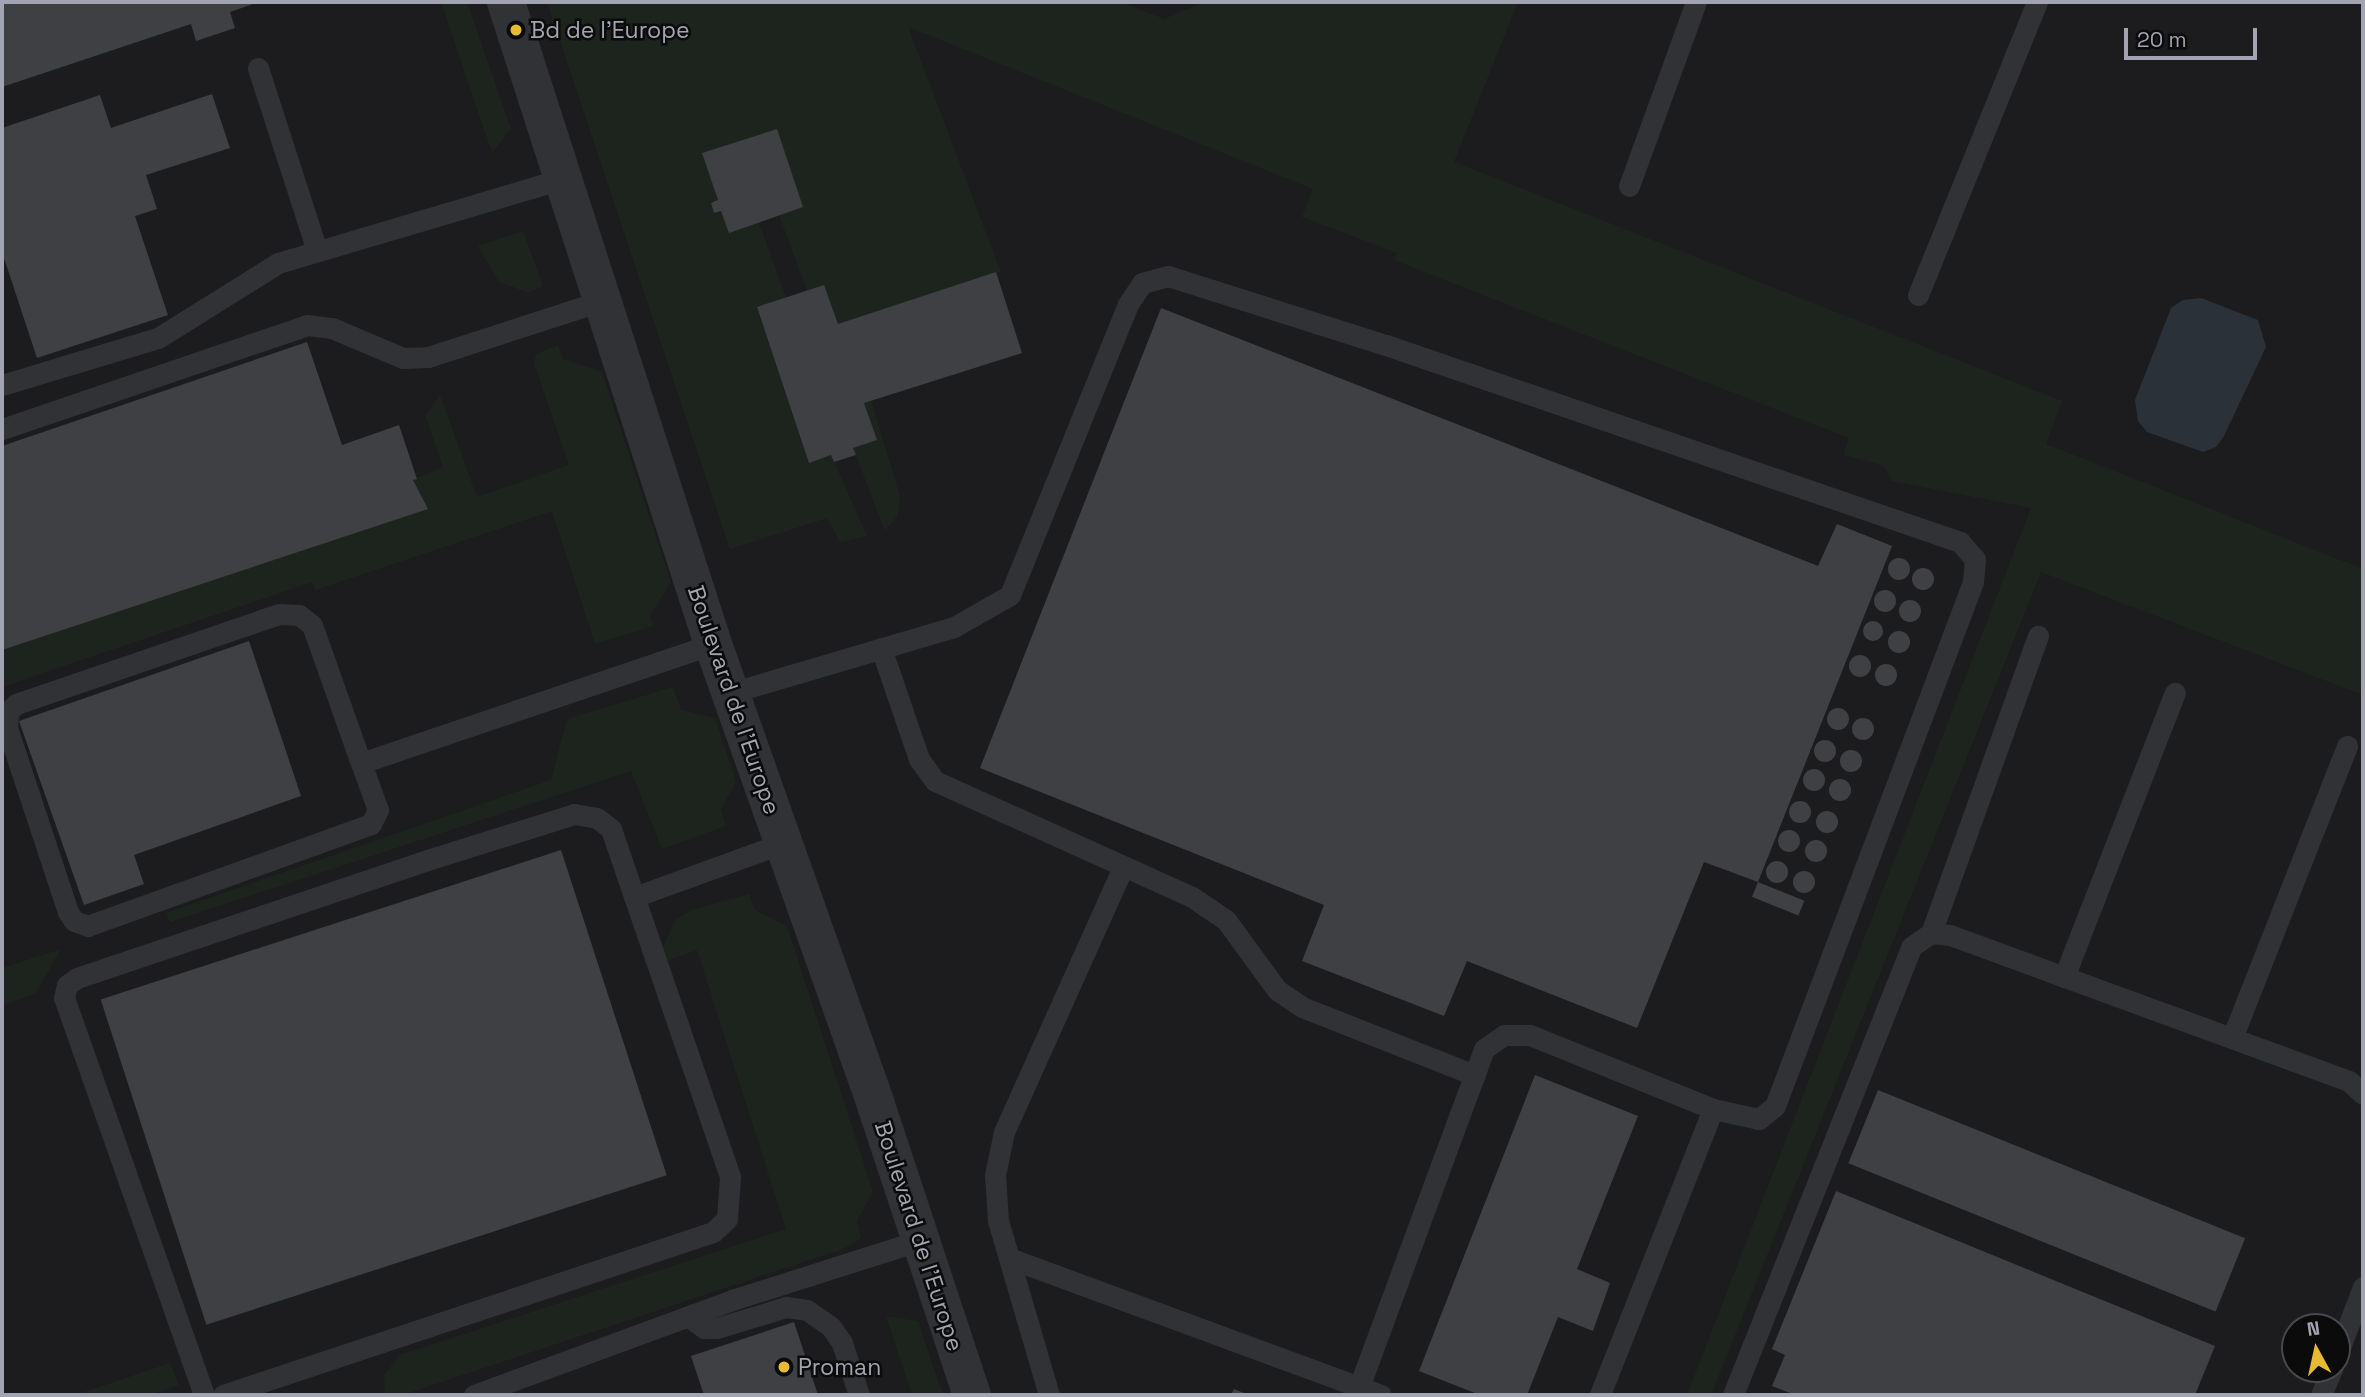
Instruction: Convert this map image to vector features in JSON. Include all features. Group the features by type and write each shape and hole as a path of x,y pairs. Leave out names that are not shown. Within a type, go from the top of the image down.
{"street":[{"name":"Boulevard de l'Europe","path":"506,2 605,300 712,644 921,1240 972,1395"}],"lane":[{"path":"1629,186 1696,2"},
{"path":"1918,295 2037,2"},
{"path":"258,68 317,251"},
{"path":"2,385 159,338 278,263 565,178"},
{"path":"730,693 954,627 1010,595 1128,304 1142,283 1168,276 1386,345 1960,542 1975,559 1973,582 1775,1106 1759,1119 1713,1109 1530,1035 1504,1035 1484,1049 1359,1387"},
{"path":"2,429 307,325 332,327 402,358 428,358 605,300"},
{"path":"279,614 299,615 312,625 361,763 378,810 371,824 88,926 74,921 68,912 7,728 8,712 16,704 279,614"},
{"path":"1733,1395 1911,947 1931,933 2038,636"},
{"path":"361,763 712,644"},
{"path":"881,648 919,759 935,781 1192,897 1226,920 1277,990 1302,1007 1475,1075"},
{"path":"2064,977 2175,693"},
{"path":"2232,1038 2347,746"},
{"path":"204,1395 64,998 67,985 90,973 574,814 597,818 611,828 730,1177 727,1219 713,1232 223,1395"},
{"path":"634,897 783,843"},
{"path":"1049,1395 998,1221 995,1175 1004,1132 1123,867"},
{"path":"1931,933 1950,935 2349,1081 2363,1094"},
{"path":"1601,1395 1713,1109"},
{"path":"474,1395 689,1317 921,1240"},
{"path":"1009,1258 1381,1395"},
{"path":"2351,1318 2363,1287"},
{"path":"689,1317 704,1328 717,1328 786,1307 807,1310 831,1327 842,1343 859,1395"}],"shaded area":[{"path":"2,2 2363,2 2363,1395 2,1395"},
{"path":"441,2 467,2 511,129 492,153"},
{"path":"547,2 1121,2 1164,19 1205,2 1518,2 1454,162 2062,401 2046,444 2363,569 2363,695 2041,572 1711,1395 1687,1395 2031,508 1892,481 1883,465 1843,455 1849,438 1414,268 1395,260 1397,253 1302,217 1313,189 908,27 1001,272 838,324 824,285 807,291 779,215 803,207 777,129 703,153 718,200 711,204 714,213 721,211 759,223 786,297 757,308 809,462 831,455 867,536 840,542 827,518 730,549"},
{"path":"523,231 543,286 529,293 499,282 478,246"},
{"path":"2201,298 2258,320 2266,347 2224,436 2216,447 2203,452 2147,432 2138,421 2135,400 2171,308 2183,300"},
{"path":"558,345 563,359 602,372 671,582 650,616 653,626 595,644 552,511 315,590 312,582 2,687 2,649 427,509 413,480 443,467 425,415 440,395 477,497 569,465 534,363 536,354"},
{"path":"871,400 900,496 898,515 885,531 853,448 876,440 864,403"},
{"path":"673,687 681,710 715,718 736,782 721,809 726,826 662,849 631,771 170,922 166,913 551,780 567,719"},
{"path":"749,894 755,910 787,926 873,1192 857,1221 861,1238 843,1249 402,1395 385,1395 384,1375 400,1355 786,1229 697,950 667,960 663,947 675,920 692,910"},
{"path":"61,949 36,993 2,1006 2,968"},
{"path":"886,1316 918,1321 943,1395 912,1395"},
{"path":"170,1363 179,1385 149,1395 75,1395"}],"building":[{"path":"2,2 259,2 230,12 235,28 196,41 191,24 2,87"},
{"path":"212,94 230,148 146,175 157,209 135,216 168,315 37,358 2,252 2,128 100,95 111,128"},
{"path":"777,129 803,207 729,233 721,211 714,213 711,203 718,200 702,153"},
{"path":"996,272 1022,353 864,403 877,440 853,448 856,455 834,462 831,455 809,463 757,307 824,285 838,324"},
{"path":"1161,308 1818,566 1837,524 1892,546 1758,882 1704,862 1637,1028 1467,961 1444,1016 1302,961 1324,905 980,768"},
{"path":"307,342 342,445 399,425 417,479 413,480 428,509 2,650 2,446"},
{"path":"1899,558 1907,561 1910,569 1907,577 1899,580 1891,577 1888,569 1891,561"},
{"path":"1923,568 1931,571 1934,579 1931,587 1923,590 1915,587 1912,579 1915,571"},
{"path":"1885,590 1893,593 1896,601 1893,609 1885,612 1877,609 1874,601 1877,593"},
{"path":"1910,600 1918,603 1921,611 1918,619 1910,622 1902,619 1899,611 1902,603"},
{"path":"1869,621 1877,621 1883,631 1877,641 1869,641 1863,635 1863,627"},
{"path":"1899,631 1907,634 1910,642 1907,650 1899,653 1891,650 1888,642 1891,634"},
{"path":"249,641 301,796 134,855 144,884 84,905 19,721"},
{"path":"1860,655 1868,658 1871,666 1868,674 1860,677 1852,674 1849,666 1852,658"},
{"path":"1886,664 1894,667 1897,675 1894,683 1886,686 1878,683 1875,675 1878,667"},
{"path":"1838,708 1846,711 1849,719 1846,727 1838,730 1830,727 1827,719 1830,711"},
{"path":"1863,718 1871,721 1874,729 1871,737 1863,740 1855,737 1852,729 1855,721"},
{"path":"1825,740 1833,743 1836,751 1833,759 1825,762 1817,759 1814,751 1817,743"},
{"path":"1851,750 1859,753 1862,761 1859,769 1851,772 1843,769 1840,761 1843,753"},
{"path":"1814,769 1822,772 1825,780 1822,788 1814,791 1806,788 1803,780 1806,772"},
{"path":"1836,779 1844,779 1851,786 1851,794 1844,801 1836,801 1829,794 1829,786"},
{"path":"1800,801 1810,808 1811,812 1804,822 1800,823 1790,816 1789,812 1796,802"},
{"path":"1827,811 1835,814 1838,822 1835,830 1827,833 1819,830 1816,822 1819,814"},
{"path":"1789,830 1797,833 1800,841 1797,849 1789,852 1781,849 1778,841 1781,833"},
{"path":"1816,840 1824,843 1827,851 1824,859 1816,862 1808,859 1805,851 1808,843"},
{"path":"561,850 667,1175 206,1325 101,1000"},
{"path":"1777,861 1785,864 1788,872 1785,880 1777,883 1769,880 1766,872 1769,864"},
{"path":"1804,871 1812,874 1815,882 1812,890 1804,893 1796,890 1793,882 1796,874"},
{"path":"1758,882 1804,901 1798,916 1752,897"},
{"path":"1535,1075 1638,1116 1577,1269 1610,1283 1593,1331 1558,1317 1527,1395 1480,1395 1419,1371"},
{"path":"1878,1090 2245,1238 2216,1312 1848,1163"},
{"path":"1836,1191 2215,1346 2195,1395 1795,1395 1772,1386 1785,1355 1772,1349"},
{"path":"794,1322 818,1395 704,1395 691,1356"},
{"path":"1234,1389 1249,1395 1231,1395"}],"place":[{"name":"Bd de l'Europe","path":"516,30"},
{"name":"Proman","path":"784,1367"}]}
